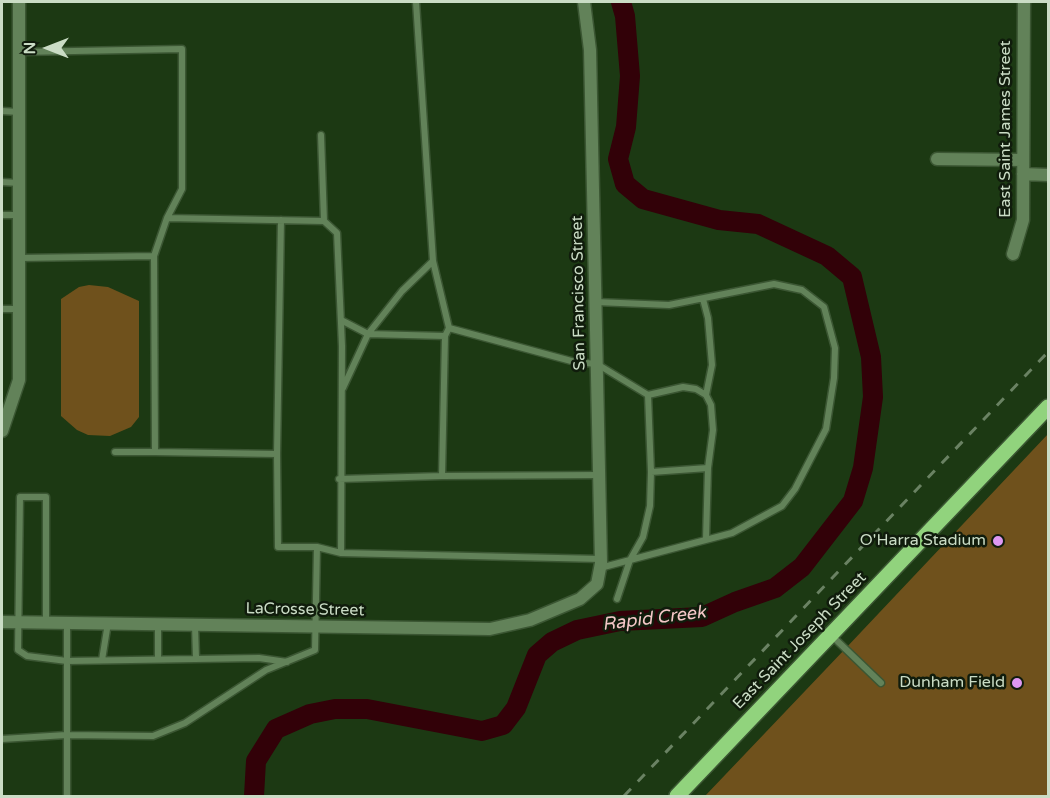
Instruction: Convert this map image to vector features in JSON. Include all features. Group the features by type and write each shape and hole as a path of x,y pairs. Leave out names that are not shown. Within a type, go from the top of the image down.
{"main road":[{"name":"East Saint Joseph Street","path":"677,796 1048,407"}],"street":[{"path":"2,431 19,380 19,2"},
{"name":"San Francisco Street","path":"586,2 590,50 601,563 597,584"},
{"name":"East Saint James Street","path":"1013,254 1022,227 1024,2"},
{"path":"937,159 1023,160"},
{"path":"1023,174 1048,175"},
{"name":"LaCrosse Street","path":"2,622 489,629 530,620 580,599 597,584"}],"lane":[{"path":"8,2 19,2"},
{"path":"416,2 434,261 449,328 445,336 442,476"},
{"path":"20,52 182,50 182,189 167,218 154,256 155,452"},
{"path":"2,111 20,112"},
{"path":"321,135 324,221"},
{"path":"2,182 19,183"},
{"path":"2,215 20,215"},
{"path":"167,218 324,221 337,233 341,320 339,479 341,553"},
{"path":"281,220 277,454 278,547 317,547 341,553 601,563 630,560 732,533 782,506 795,489 826,429 834,378 835,348 824,307 802,290 774,284 669,306 595,302"},
{"path":"19,258 154,256"},
{"path":"341,391 368,334 402,291 434,261"},
{"path":"703,299 708,318 712,365 706,395"},
{"path":"2,309 19,309"},
{"path":"341,320 368,334 445,336"},
{"path":"449,328 575,362 597,364 648,395 683,387 696,389 706,395 711,405 712,430 708,468 706,539"},
{"path":"617,599 630,560 643,537 650,506 648,395"},
{"path":"115,452 277,454"},
{"path":"651,472 708,468"},
{"path":"339,479 599,475"},
{"path":"46,622 46,497 20,497 18,650 27,656 67,661 259,658 287,662"},
{"path":"2,739 66,735 153,736 185,723 242,684 315,650 317,547"},
{"path":"67,623 67,796"},
{"path":"102,660 108,623"},
{"path":"158,624 158,659"},
{"path":"195,625 196,658"},
{"path":"830,635 881,683"}],"shaded area":[{"path":"89,285 108,287 139,301 139,417 131,427 110,436 88,435 77,430 61,416 61,299 79,287"},
{"name":"O'Harra Stadium","path":"1048,434 1048,796 705,796 845,649"}],"waterway":[{"name":"Rapid Creek","path":"254,796 256,761 276,729 310,714 335,709 367,709 482,731 503,725 516,708 537,655 552,642 577,630 620,621 702,617 775,588 802,567 853,501 863,468 873,397 871,357 852,277 827,256 758,224 719,220 643,199 625,184 618,159 626,127 630,76 625,16 621,2"}],"railway":[{"path":"624,796 1048,352"}],"place":[{"name":"O'Harra Stadium","path":"998,541"},
{"name":"Dunham Field","path":"1017,683"}]}
